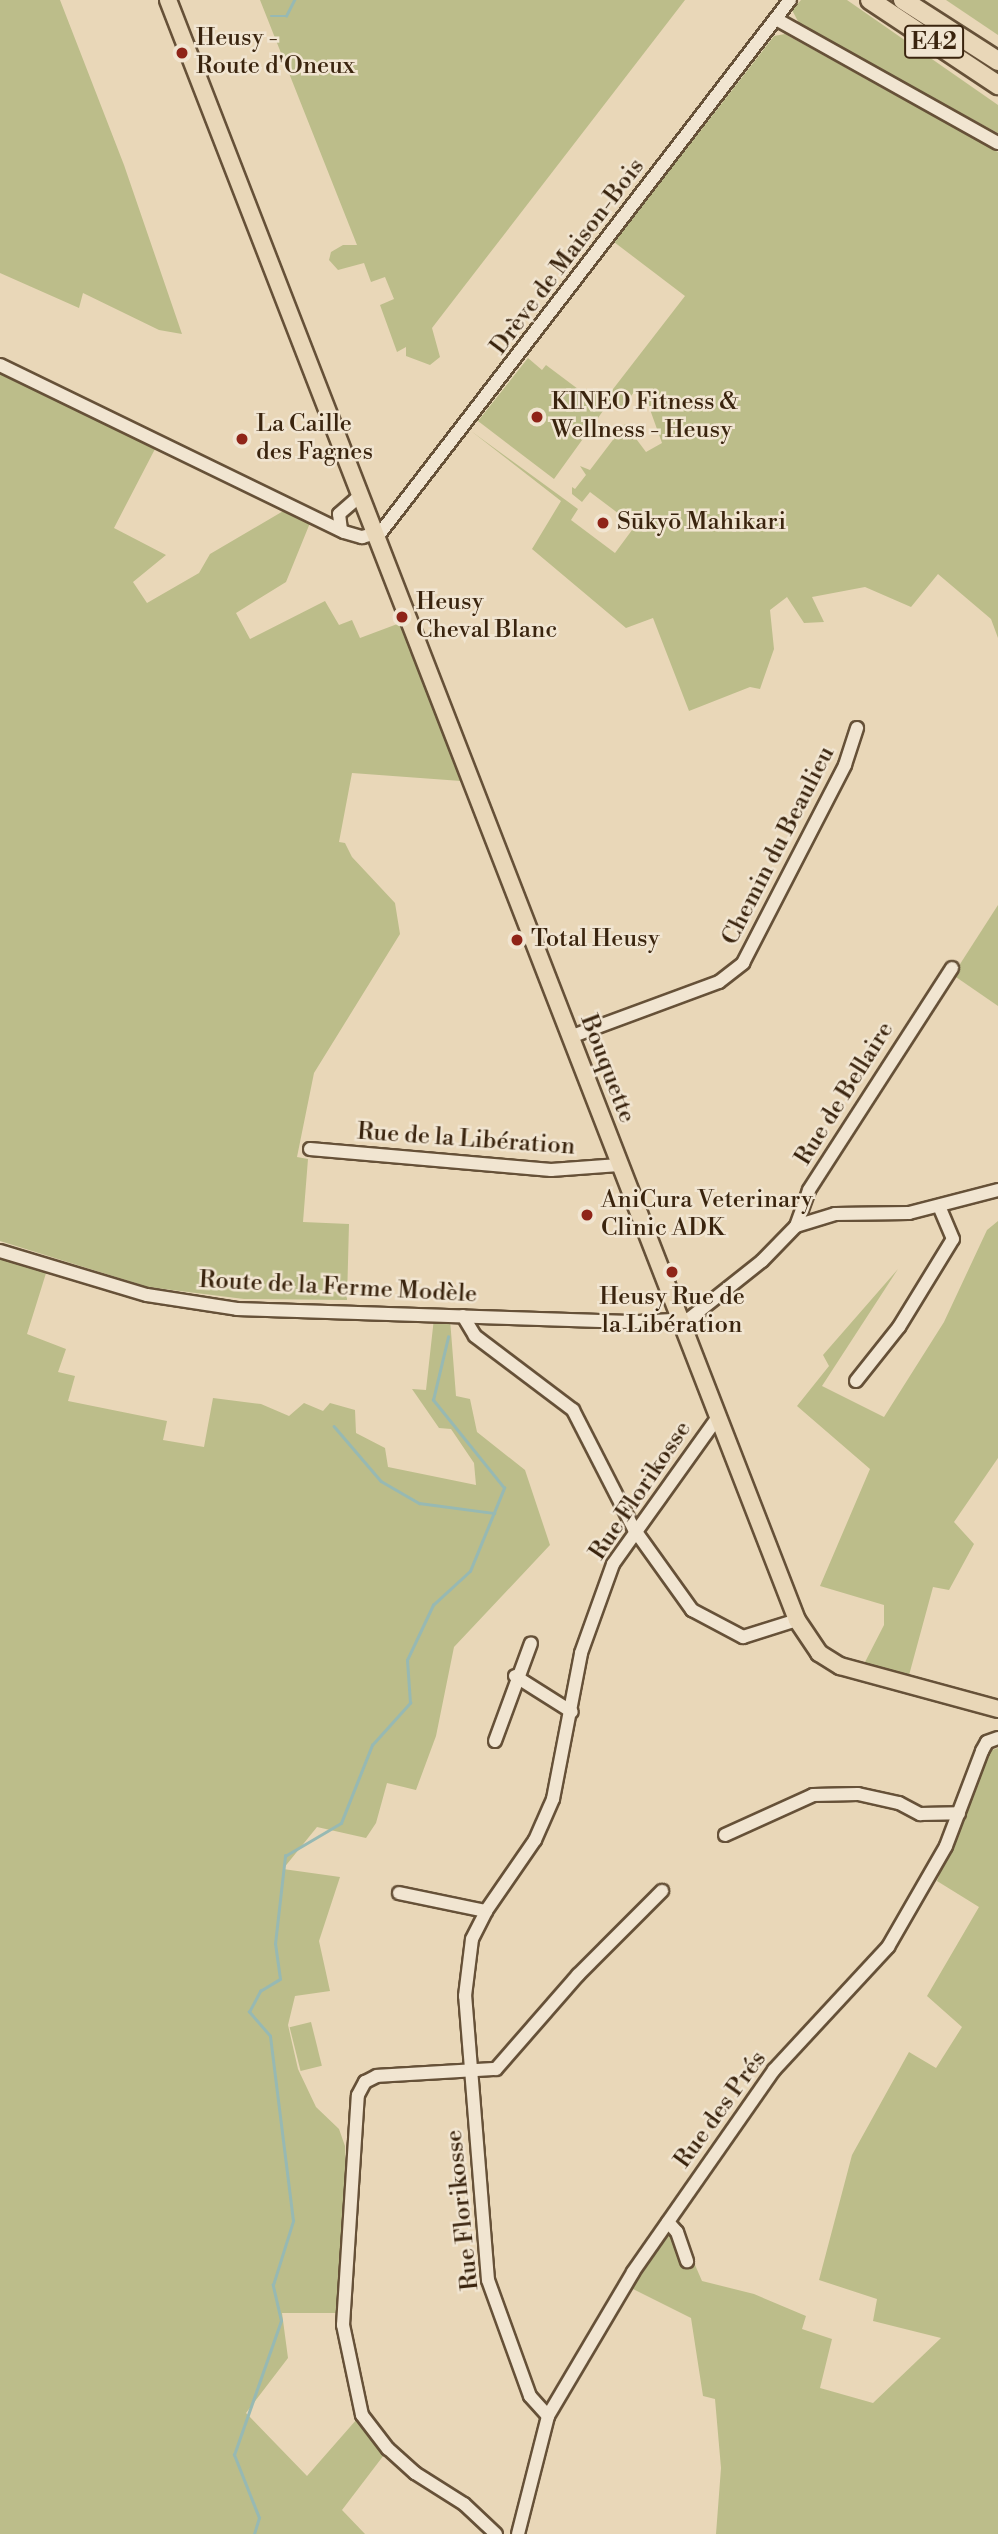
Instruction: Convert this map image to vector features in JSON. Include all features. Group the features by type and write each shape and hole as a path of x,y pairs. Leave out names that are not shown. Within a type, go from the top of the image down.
{"highway":[{"name":"E42","path":"870,0 998,85"},
{"name":"E42","path":"902,0 998,61"},
{"path":"923,0 998,52"}],"main road":[{"name":"Bouquette","path":"168,0 797,1620 819,1653 840,1666 998,1709"}],"street":[{"name":"Drève de Maison-Bois","path":"375,535 387,528 403,508 790,0"},
{"path":"776,19 998,143"},
{"path":"0,365 341,530 362,537 375,535"},
{"path":"317,517 339,514 360,496"},
{"path":"339,514 341,530"},
{"name":"Chemin du Beaulieu","path":"570,1037 719,982 743,963 845,765 857,728"},
{"name":"Rue de Bellaire","path":"681,1321 703,1311 796,1226 809,1190 952,968"},
{"name":"Rue de la Libération","path":"310,1149 551,1170 619,1165"},
{"path":"796,1226 835,1214 909,1213 989,1189 998,1191"},
{"path":"856,1381 899,1327 953,1239 939,1206"},
{"name":"Route de la Ferme Modèle","path":"0,1251 147,1295 237,1309 681,1321"},
{"path":"463,1316 475,1336 573,1410 634,1529 692,1610 710,1622 743,1637 797,1620"},
{"name":"Rue Florikosse","path":"548,2416 530,2396 488,2280 465,1996 472,1939 486,1911 535,1840 553,1800 572,1712 581,1653 595,1605 634,1529 718,1417"},
{"path":"495,1741 515,1676 530,1643"},
{"path":"515,1676 572,1712"},
{"name":"Rue des Prés","path":"518,2534 548,2416 668,2222 774,2070 888,1947 935,1868 982,1751 987,1742 998,1738"},
{"path":"725,1835 813,1795 858,1794 899,1803 920,1814 959,1813"},
{"path":"496,2534 464,2504 415,2473 373,2433 362,2414 343,2325 360,2089 377,2076 496,2069 578,1975 662,1891"},
{"path":"399,1894 486,1911"},
{"path":"668,2222 677,2232 687,2261"}],"green space":[{"path":"0,0 60,0 124,165 182,334 159,330 83,293 79,308 0,273"},
{"path":"260,0 685,0 432,328 440,357 430,365 406,356 406,347 397,352 380,305 394,299 385,277 371,282 364,263 338,270 329,260 331,252 343,245 357,245"},
{"path":"801,0 847,0 998,105 998,133 801,27 792,10"},
{"path":"946,0 998,0 998,35"},
{"path":"785,34 998,152 998,638 991,619 938,574 911,607 865,587 812,597 824,622 804,623 787,597 770,610 774,649 760,689 750,687 689,711 653,618 626,628 532,549 561,501 471,431 578,509 571,520 615,553 635,526 590,492 582,502 572,494 572,487 575,489 586,475 580,466 590,470 625,424 646,452 662,443 643,390 634,392 621,409 608,404 554,479 478,421 528,358 542,370 546,365 586,395 610,393 685,296 614,242 774,36"},
{"path":"0,374 155,449 114,528 166,555 133,582 147,603 199,573 210,554 285,510 310,523 286,582 236,613 250,639 325,601 339,625 352,620 360,638 400,623 461,781 352,773 339,842 345,843 352,857 395,903 400,934 314,1073 297,1157 308,1159 303,1222 349,1224 347,1300 244,1299 148,1287 0,1241"},
{"path":"998,905 998,1006 953,975"},
{"path":"998,1221 998,1458 954,1522 974,1544 949,1590 933,1587 908,1679 863,1666 884,1625 884,1605 820,1586 870,1469 797,1406 829,1366 823,1355 898,1269 822,1386 884,1417 944,1322 987,1230"},
{"path":"0,1254 47,1270 27,1334 66,1349 58,1372 75,1376 68,1401 167,1421 163,1440 204,1447 213,1398 261,1404 289,1416 304,1403 323,1411 330,1403 355,1410 356,1433 385,1448 388,1467 476,1485 474,1463 451,1429 439,1428 412,1389 426,1390 434,1318 450,1319 456,1396 470,1399 477,1432 525,1470 550,1545 454,1647 436,1736 416,1790 387,1783 376,1823 366,1838 317,1827 283,1869 340,1877 319,1941 330,1991 295,1996 288,2025 298,2069 316,2107 339,2129 345,2146 347,2201 337,2313 282,2313 288,2358 246,2413 307,2476 357,2419 387,2451 342,2510 365,2534 0,2534"},
{"path":"998,1748 998,2534 716,2534 721,2468 715,2399 703,2396 691,2318 631,2288 676,2221 702,2281 754,2294 806,2316 802,2329 832,2339 820,2388 873,2403 941,2338 873,2321 877,2299 819,2280 852,2155 909,2052 936,2068 962,2027 927,1996 979,1907 937,1881 976,1778 989,1751"},
{"path":"311,2022 322,2066 301,2071 290,2027"}],"waterway":[{"path":"271,16 286,16 294,0"},
{"path":"254,2534 259,2518 234,2455 281,2321 273,2285 293,2221 270,2036 249,2012 260,1991 280,1979 275,1944 285,1856 341,1823 372,1745 410,1703 407,1660 433,1605 470,1571 504,1488 433,1400 448,1337"},
{"path":"334,1426 381,1481 419,1503 494,1513"}],"place":[{"name":"Heusy - Route d'Oneux","path":"182,53"},
{"name":"KINEO Fitness & Wellness - Heusy","path":"537,417"},
{"name":"La Caille des Fagnes","path":"242,439"},
{"name":"Sūkyō Mahikari","path":"603,523"},
{"name":"Heusy Cheval Blanc","path":"402,617"},
{"name":"Total Heusy","path":"517,940"},
{"name":"AniCura Veterinary Clinic ADK","path":"587,1215"},
{"name":"Heusy Rue de la Libération","path":"672,1272"}]}
